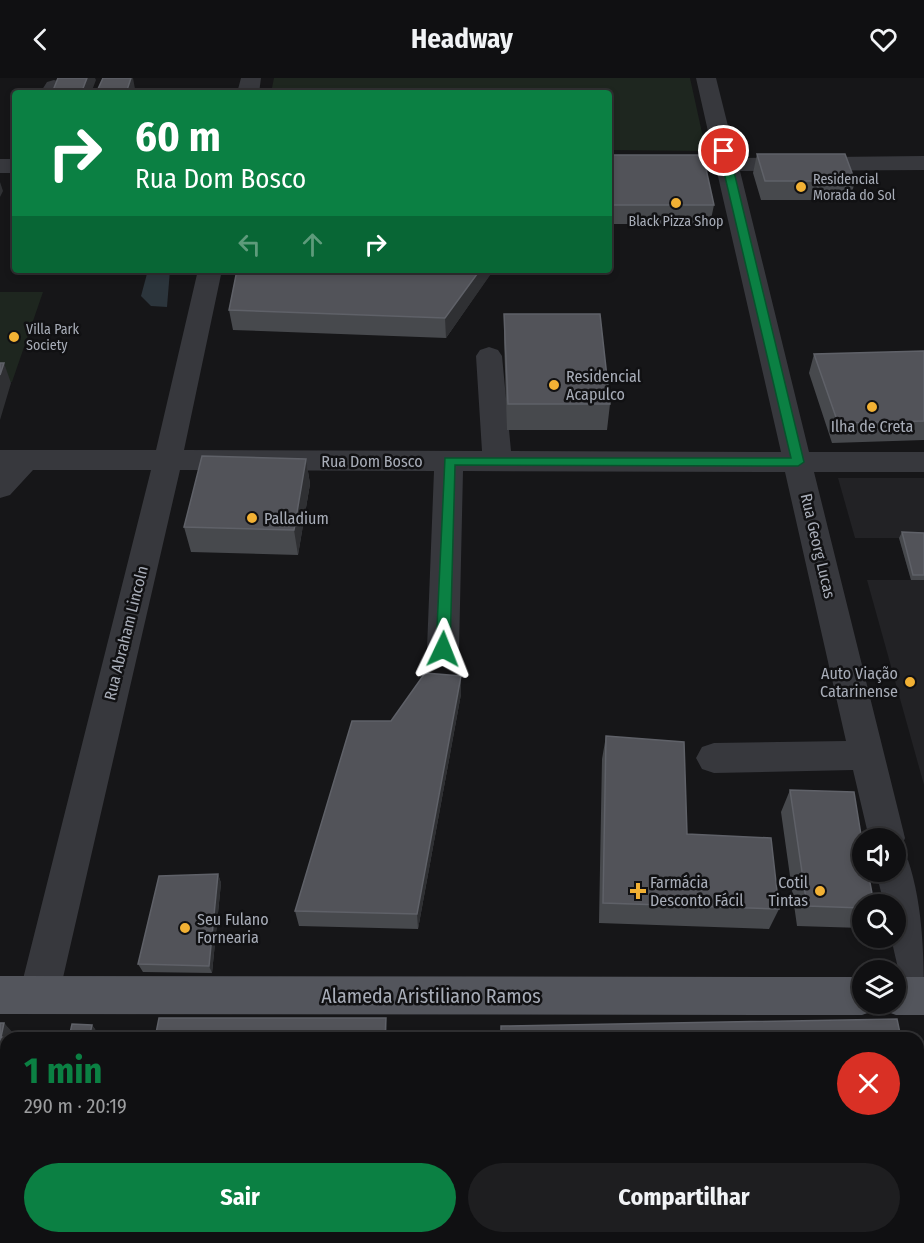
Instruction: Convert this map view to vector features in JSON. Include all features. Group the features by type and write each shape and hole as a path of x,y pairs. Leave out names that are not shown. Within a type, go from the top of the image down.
{"main road":[{"name":"Alameda Aristiliano Ramos","path":"0,995 852,996"},
{"path":"906,996 924,995"}],"street":[{"name":"Rua Georg Lucas","path":"706,78 885,828"},
{"path":"691,165 924,163"},
{"name":"Rua Abraham Lincoln","path":"39,995 168,460 209,273"},
{"path":"489,356 497,461"},
{"path":"0,488 13,460"},
{"name":"Rua Dom Bosco","path":"13,460 924,462"},
{"path":"443,649 449,461"},
{"path":"714,758 868,755"},
{"path":"897,882 924,995"}],"shaded area":[{"path":"274,78 690,78 706,151 612,150 612,90 272,90"},
{"path":"147,273 170,273 167,307 151,306 141,296"},
{"name":"Villa Park Society","path":"0,292 43,292 12,382 0,382"},
{"name":"Auto Viação Catarinense","path":"838,478 924,478 924,785 867,580 911,580 899,538 855,538"}],"building":[{"path":"58,78 87,78 82,90 53,90"},
{"path":"103,78 131,78 127,90 97,90"},
{"path":"757,154 845,154 855,181 765,181"},
{"path":"612,155 703,155 714,205 612,205"},
{"path":"236,273 478,273 445,318 229,310"},
{"name":"Residencial Acapulco","path":"504,314 600,314 610,404 508,404"},
{"name":"Ilha de Creta","path":"924,351 924,421 838,423 814,354"},
{"path":"0,363 4,363 0,375"},
{"path":"202,456 306,459 294,530 184,527"},
{"path":"902,532 924,533 924,575 913,575"},
{"path":"425,673 461,676 417,914 295,911 352,721 391,721"},
{"path":"606,736 684,742 687,834 771,838 779,909 603,903"},
{"path":"790,790 854,792 860,828 852,828 852,882 870,882 872,894 852,894 852,908 807,906"},
{"name":"Seu Fulano Fornearia","path":"218,874 209,966 138,964 159,876"},
{"path":"159,1018 386,1018 385,1032 156,1032"},
{"path":"897,1019 900,1032 501,1032 501,1026"},
{"path":"0,1023 4,1023 2,1032 0,1032"},
{"path":"72,1024 92,1025 90,1032 70,1032"}],"place":[{"name":"Residencial Morada do Sol","path":"801,187"},
{"name":"Black Pizza Shop","path":"676,203"},
{"name":"Villa Park Society","path":"14,337"},
{"name":"Residencial Acapulco","path":"554,385"},
{"name":"Ilha de Creta","path":"872,407"},
{"name":"Palladium","path":"252,518"},
{"name":"Auto Viação Catarinense","path":"910,682"},
{"name":"Farmácia Desconto Fácil","path":"638,891"},
{"name":"Cotil Tintas","path":"820,891"},
{"name":"Seu Fulano Fornearia","path":"185,928"}],"route":[{"path":"443,649 449,461 798,462 724,151"}]}
